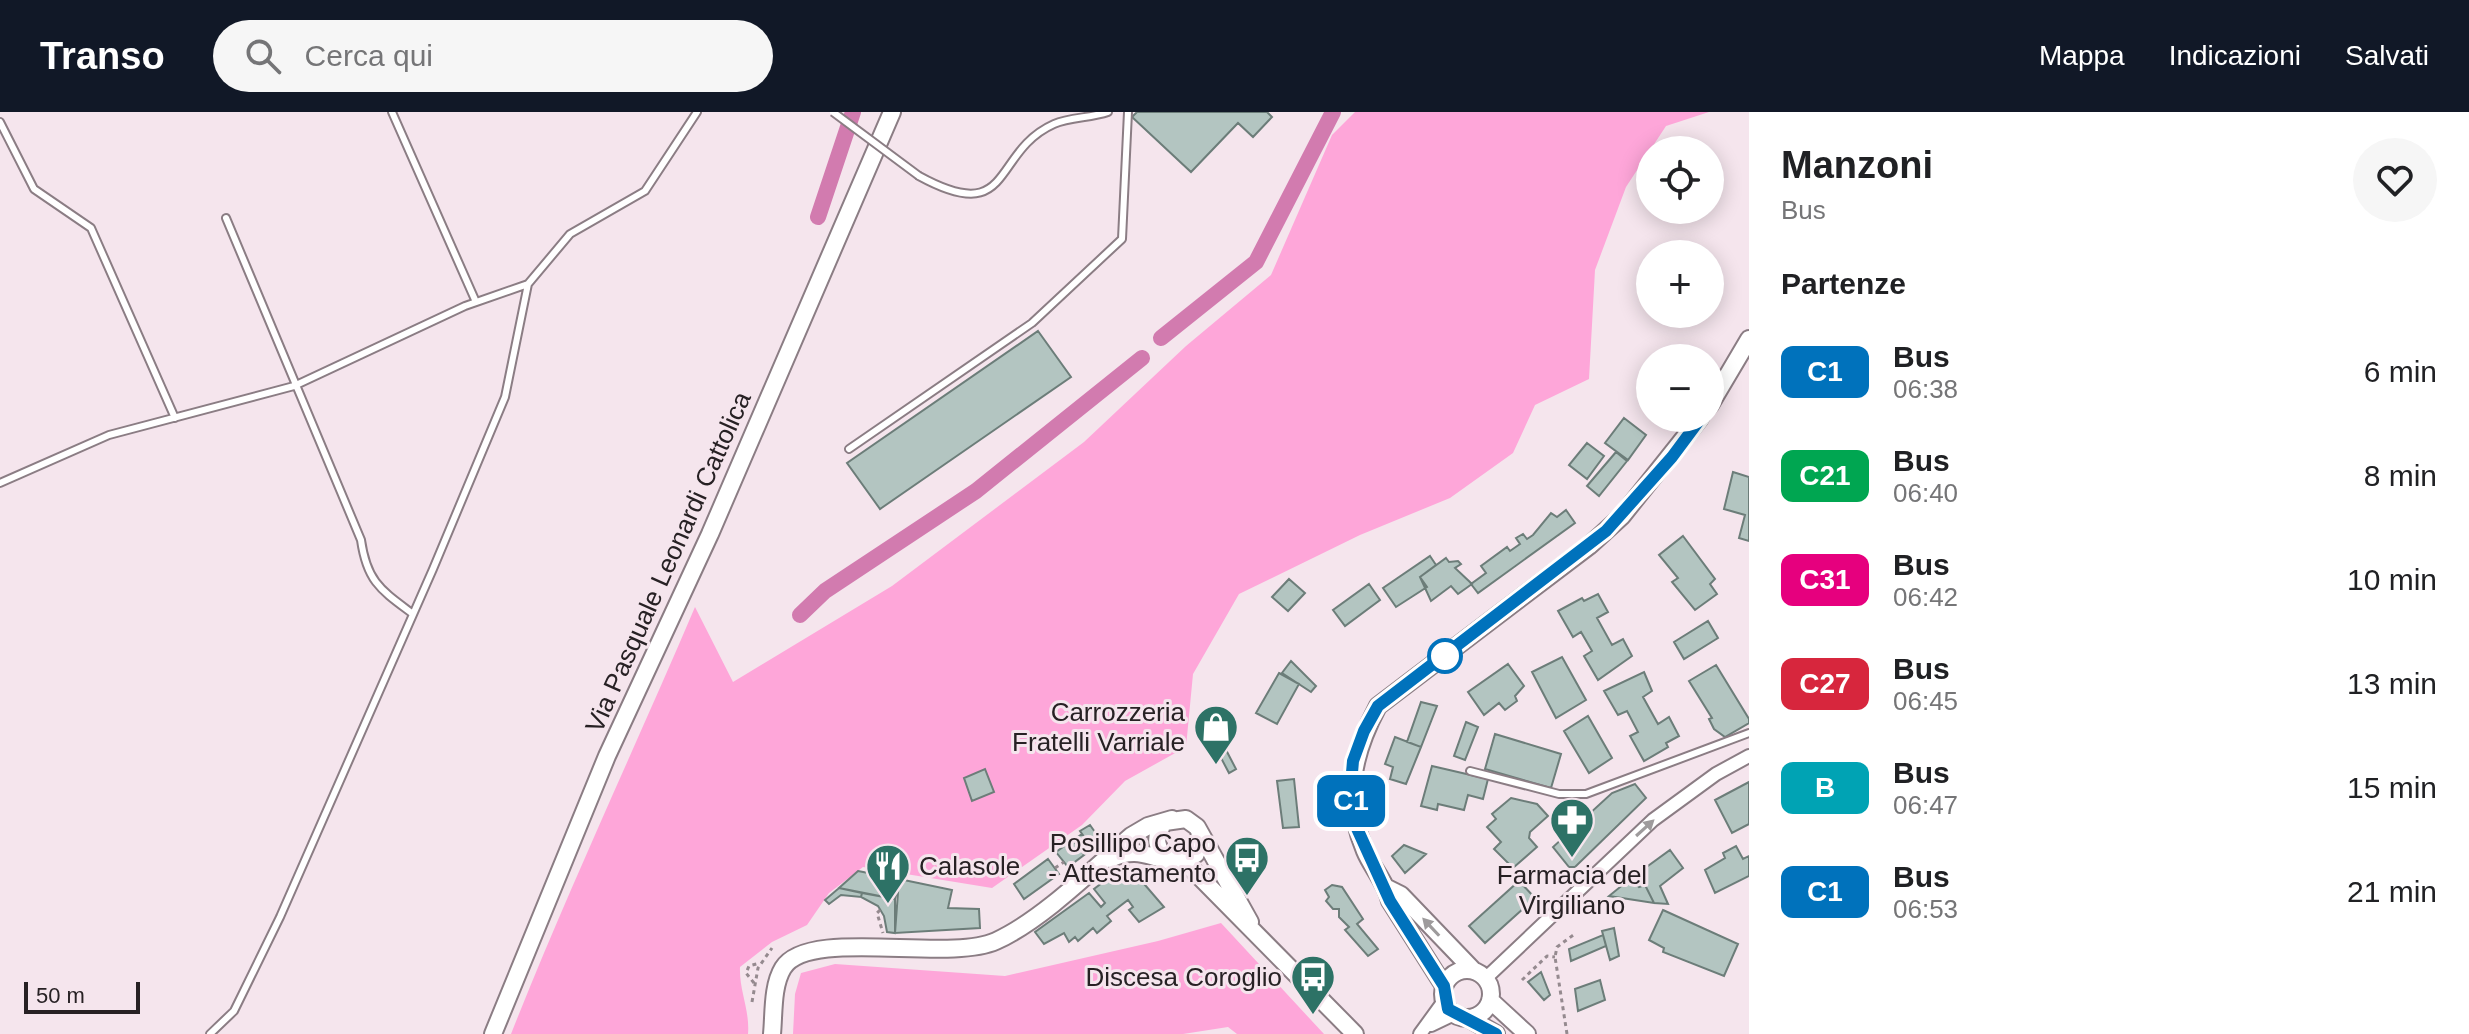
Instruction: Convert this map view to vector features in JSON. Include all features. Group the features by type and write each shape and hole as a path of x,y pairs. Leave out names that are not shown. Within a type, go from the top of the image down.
{"street":[{"name":"Via Pasquale Leonardi Cattolica","path":"493,1034 607,756 710,534 892,112"},
{"path":"1724,381 1749,339"},
{"path":"1496,1034 1452,1005 1390,901 1387,888 1366,854 1355,824 1350,796 1353,761 1378,706 1589,546 1622,516 1689,432"},
{"path":"1424,1030 1452,1005 1454,973 1480,974 1653,820 1716,774 1749,756"},
{"path":"1172,819 1160,828 1157,842 1258,935 1355,1034"},
{"path":"772,1034 779,979 783,968 795,955 834,948 974,948 996,941 1029,920 1131,836 1148,826 1172,819 1186,819 1200,833 1258,935"},
{"path":"1098,865 1127,851 1177,860 1196,854 1200,833"},
{"path":"1387,888 1401,895 1490,985 1490,1000 1484,1012 1452,1005"},
{"path":"1490,1000 1527,1034"}],"lane":[{"path":"392,112 476,302"},
{"path":"210,1034 234,1011 280,917 413,614 505,397 528,284 570,234 645,191 697,112"},
{"path":"833,112 919,176 962,196 986,191 1029,142 1054,124 1108,112"},
{"path":"849,449 1032,323 1122,239 1128,112"},
{"path":"0,122 34,189 91,228 175,418"},
{"path":"226,218 361,540 367,574 383,592 413,614"},
{"path":"0,483 109,435 294,386 476,302 528,284"},
{"path":"1470,771 1559,794 1586,794 1749,733"}],"path":[{"path":"1055,868 1064,862"},
{"path":"880,910 877,913 883,936 888,936"},
{"path":"1567,1034 1555,957 1557,947 1576,933"},
{"path":"752,1002 754,983 772,948"},
{"path":"1522,980 1547,956 1555,957"},
{"path":"754,983 748,979 749,966 762,963"}],"shaded area":[{"path":"1355,112 1709,112 1666,126 1659,136 1636,136 1636,172 1626,187 1595,270 1589,379 1535,405 1513,453 1450,498 1360,535 1239,594 1193,674 1186,747 1125,781 1082,825 992,888 863,867 829,893 807,925 772,942 740,967 748,1034 511,1034 695,607 733,682 892,586 1084,442 1186,346 1271,275 1332,135"},
{"path":"1221,923 1324,1034 1237,1034 1228,1027 1183,1034 793,1034 795,994 801,973 835,964 1005,976 1158,941"}],"building":[{"path":"1137,112 1267,112 1272,117 1253,137 1238,123 1191,172 1132,117"},
{"path":"1038,331 1071,377 880,509 847,463"},
{"path":"1624,418 1636,427 1636,432 1646,435 1628,460 1605,443"},
{"path":"1587,443 1604,456 1587,479 1569,465"},
{"path":"1616,452 1627,461 1599,496 1587,486"},
{"path":"1733,472 1749,477 1749,541 1739,538 1745,515 1724,509"},
{"path":"1566,510 1575,523 1478,593 1471,584 1486,573 1481,566 1507,547 1510,551 1520,544 1516,538 1523,534 1527,539 1533,535 1551,513 1557,517"},
{"path":"1683,536 1715,579 1710,584 1717,594 1695,610 1672,582 1678,578 1659,555"},
{"path":"1430,556 1436,565 1420,577 1427,587 1396,607 1383,588"},
{"path":"1446,558 1449,562 1458,561 1461,564 1455,568 1472,584 1458,594 1451,586 1431,601 1420,577"},
{"path":"1289,579 1305,593 1288,611 1272,597"},
{"path":"1369,584 1380,600 1345,626 1333,610"},
{"path":"1598,594 1608,612 1597,618 1612,645 1623,639 1632,656 1598,680 1584,656 1592,651 1581,632 1573,637 1558,611 1582,598 1584,601"},
{"path":"1708,621 1718,638 1684,659 1674,642"},
{"path":"1562,657 1586,700 1556,718 1532,672"},
{"path":"1291,661 1316,686 1311,692 1282,673"},
{"path":"1508,664 1524,686 1515,696 1517,701 1505,710 1499,703 1484,715 1468,692"},
{"path":"1716,665 1749,719 1749,723 1725,737 1714,729 1709,719 1712,718 1689,681"},
{"path":"1644,672 1652,691 1643,697 1658,724 1669,717 1679,736 1666,743 1668,747 1644,761 1630,736 1638,732 1627,711 1618,715 1604,691"},
{"path":"1279,673 1299,684 1277,724 1256,713"},
{"path":"1421,702 1437,706 1421,747 1407,742"},
{"path":"1588,716 1612,758 1589,773 1564,731"},
{"path":"1466,722 1478,727 1465,760 1454,756"},
{"path":"1495,734 1561,754 1551,788 1485,769"},
{"path":"1395,737 1421,747 1406,784 1390,779 1393,767 1385,764"},
{"path":"1215,747 1218,752 1225,748 1236,769 1229,773 1220,756 1214,758 1210,750"},
{"path":"1432,766 1488,779 1483,799 1468,795 1464,810 1438,804 1437,810 1421,806"},
{"path":"985,769 994,792 972,801 964,778"},
{"path":"1294,779 1299,827 1283,828 1277,781"},
{"path":"1749,782 1749,824 1732,833 1715,800"},
{"path":"1635,784 1646,798 1575,867 1569,867 1553,847 1612,793"},
{"path":"1511,798 1537,804 1548,816 1530,832 1529,838 1537,847 1513,868 1494,849 1501,842 1487,827 1496,819 1492,814"},
{"path":"1090,825 1102,842 1093,849 1080,831"},
{"path":"1082,834 1093,849 1084,855 1073,840"},
{"path":"1073,840 1084,855 1068,867 1056,852"},
{"path":"1404,845 1426,854 1405,873 1392,856"},
{"path":"1736,846 1743,859 1749,856 1749,876 1715,893 1705,870 1725,858 1723,853"},
{"path":"1670,850 1683,868 1660,886 1668,904 1654,903 1645,885 1639,887 1630,879"},
{"path":"1048,859 1059,874 1024,899 1014,884"},
{"path":"1127,864 1164,907 1139,922 1129,910 1133,907 1128,900 1107,916 1111,921 1097,933 1093,928 1078,941 1075,937 1069,942 1064,933 1044,944 1035,932 1089,893 1101,907 1105,903 1094,889"},
{"path":"858,871 899,879 895,899 839,888"},
{"path":"899,879 952,890 948,908 979,909 980,928 895,933"},
{"path":"1630,879 1639,887 1645,885 1654,903 1609,896"},
{"path":"1519,881 1535,898 1485,943 1469,926"},
{"path":"1332,885 1342,887 1363,919 1357,924 1378,949 1368,956 1345,930 1349,927 1339,917 1339,909 1333,909 1326,901 1329,897 1325,890"},
{"path":"839,888 862,893 861,897 841,895 829,904 825,900"},
{"path":"862,893 895,899 895,933 887,932 878,906 861,897"},
{"path":"1663,910 1738,944 1724,976 1663,952 1664,948 1649,940"},
{"path":"1614,928 1619,956 1610,960 1602,931"},
{"path":"1603,935 1606,946 1571,961 1569,949"},
{"path":"1541,972 1550,995 1544,1000 1528,982"},
{"path":"1600,980 1605,1000 1578,1011 1575,989"}],"waterway":[{"path":"818,217 853,112"},
{"path":"1161,338 1256,262 1333,112"},
{"path":"800,615 825,591 976,491 1142,358"}],"bus line":[{"name":"C1","path":"1496,1034 1448,1009 1444,1001 1444,986 1390,901 1387,888 1366,854 1355,824 1350,796 1353,761 1364,731 1378,706 1589,546 1622,516 1691,432"}],"place":[{"name":"Carrozzeria Fratelli Varriale","path":"1216,766"},
{"name":"Farmacia del Virgiliano","path":"1572,859"},
{"name":"Posillipo Capo - Attestamento","path":"1247,897"},
{"name":"Calasole","path":"888,905"},
{"name":"Discesa Coroglio","path":"1313,1016"}]}
